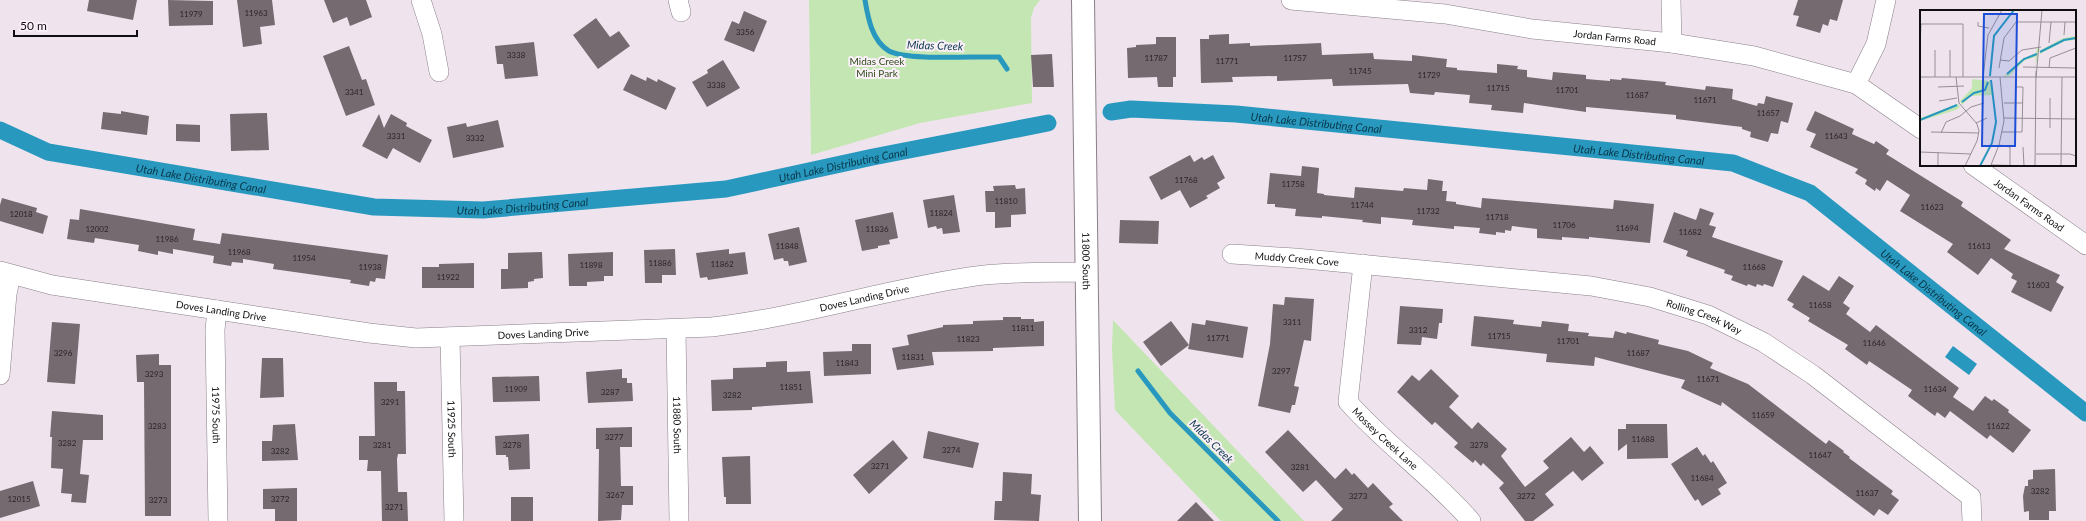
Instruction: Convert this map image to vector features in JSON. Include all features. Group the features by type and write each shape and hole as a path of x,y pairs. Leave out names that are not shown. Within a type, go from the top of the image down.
{"main road":[{"name":"11800 South","path":"1083,0 1090,521"}],"street":[{"path":"421,0 432,34 439,72"},
{"name":"Jordan Farms Road","path":"1290,0 1445,7 1532,29 1672,43 1754,56 1856,84 1920,128"},
{"path":"1671,0 1672,43"},
{"path":"1856,84 1876,44 1886,0"},
{"name":"Jordan Farms Road","path":"1974,166 2086,245"},
{"name":"Muddy Creek Cove","path":"1232,254 1362,264"},
{"name":"Mossey Creek Lane","path":"1362,264 1348,402 1368,424 1419,469 1471,521"},
{"name":"Rolling Creek Way","path":"1362,264 1590,286 1650,297 1708,315 1763,342 1813,375 1948,479 1971,497 1972,521"},
{"name":"Doves Landing Drive","path":"6,273 52,285 393,337 450,337 676,329 742,323 967,277 1004,274 1087,272"},
{"path":"0,375 7,294 6,273"},
{"name":"11975 South","path":"217,310 214,330 218,521"},
{"name":"11880 South","path":"676,329 679,521"},
{"name":"11925 South","path":"450,337 454,521"}],"green space":[{"name":"Midas Creek Mini Park","path":"809,0 1040,0 1034,8 1031,18 1032,103 920,123 811,155"},
{"path":"1113,320 1304,521 1221,521 1115,410 1112,349"}],"water":[{"path":"1953,346 1977,364 1969,375 1945,357"}],"building":[{"path":"89,0 137,0 133,20 87,11"},
{"path":"168,0 213,1 213,25 169,26"},
{"path":"237,0 272,0 275,25 260,27 262,44 243,47"},
{"path":"324,0 366,0 372,17 350,26 347,17 333,23"},
{"path":"1798,0 1843,0 1837,21 1830,19 1828,26 1823,24 1820,33 1796,26 1799,16 1793,15"},
{"path":"744,11 767,21 754,52 724,40 732,21 739,24"},
{"path":"596,18 610,37 619,31 630,46 598,69 573,35"},
{"path":"1229,34 1229,44 1250,43 1250,46 1321,43 1322,55 1373,53 1374,59 1412,61 1412,55 1447,59 1446,67 1457,68 1457,70 1497,73 1497,64 1518,66 1517,69 1527,70 1527,77 1552,80 1553,72 1586,75 1586,79 1610,81 1610,79 1621,80 1622,78 1666,82 1665,85 1705,90 1706,86 1733,89 1732,99 1757,106 1758,103 1764,104 1766,96 1793,103 1788,123 1781,121 1778,134 1771,133 1768,142 1750,137 1751,132 1742,129 1742,127 1676,119 1676,115 1586,107 1586,112 1524,103 1523,113 1491,110 1492,105 1469,103 1470,95 1435,92 1434,95 1410,93 1408,84 1333,86 1332,79 1277,81 1277,76 1232,77 1233,82 1201,83 1200,39 1209,39 1209,35"},
{"path":"1156,37 1176,37 1176,77 1173,77 1173,87 1158,87 1157,77 1128,78 1127,48 1136,47 1136,45 1156,44"},
{"path":"534,42 538,76 505,79 503,64 497,64 495,46"},
{"path":"349,46 362,80 366,79 375,105 346,116 323,56"},
{"path":"1052,54 1054,87 1033,87 1031,55"},
{"path":"723,60 740,88 707,107 692,82 708,73 707,70"},
{"path":"631,74 646,81 647,77 657,82 658,79 676,88 666,110 623,90"},
{"path":"121,111 149,116 147,135 101,129 103,112 121,114"},
{"path":"1815,111 1854,129 1852,134 1874,144 1876,141 1889,150 1886,154 1963,202 1961,206 2011,240 2004,249 2060,275 2056,282 2064,287 2051,312 2011,292 2017,281 2011,278 2013,274 1991,258 1978,275 1947,252 1953,244 1900,211 1910,195 1887,180 1880,191 1876,188 1875,191 1865,184 1867,180 1855,173 1858,169 1810,147 1816,134 1806,130"},
{"path":"267,113 269,150 231,151 230,114"},
{"path":"379,114 384,128 391,114 407,123 406,126 432,140 420,163 393,148 387,159 362,146"},
{"path":"498,120 504,147 453,158 447,127 466,123 467,127"},
{"path":"176,124 200,125 200,142 176,141"},
{"path":"1190,155 1194,162 1202,157 1204,160 1213,155 1225,178 1217,183 1220,188 1206,196 1208,198 1190,208 1180,190 1161,200 1149,177"},
{"path":"1302,166 1319,168 1317,193 1324,195 1354,198 1355,187 1403,191 1404,188 1427,190 1428,179 1443,181 1442,191 1447,191 1446,201 1481,208 1482,198 1613,209 1614,200 1654,204 1650,243 1589,237 1589,239 1562,237 1562,240 1537,238 1537,229 1512,226 1511,231 1505,230 1505,233 1496,232 1496,235 1479,233 1480,228 1454,226 1454,229 1412,225 1413,220 1381,217 1381,224 1362,222 1363,220 1322,216 1322,218 1295,216 1296,209 1275,207 1275,204 1267,204 1270,173 1301,176"},
{"path":"1015,185 1016,189 1025,188 1026,214 1011,215 1011,227 995,228 995,212 986,212 985,191 994,191 993,186"},
{"path":"954,195 960,232 943,234 942,228 937,229 936,226 928,228 923,200"},
{"path":"2,198 37,208 36,212 48,216 43,234 0,221 0,205"},
{"path":"1700,208 1714,213 1709,225 1716,227 1712,237 1783,261 1773,287 1764,284 1763,286 1757,284 1756,287 1748,284 1747,286 1731,280 1733,276 1724,273 1725,270 1686,256 1688,251 1663,242 1674,212 1696,220"},
{"path":"80,209 195,229 193,240 220,244 222,233 388,255 385,279 376,278 375,282 370,281 369,286 350,283 351,280 273,269 274,264 243,259 243,263 232,262 231,266 213,263 214,256 173,249 173,254 158,251 158,255 138,251 139,245 95,238 94,243 67,239 70,219 79,220"},
{"path":"893,212 898,238 889,240 890,244 862,251 855,220"},
{"path":"1120,220 1159,221 1158,244 1119,243"},
{"path":"799,227 807,262 789,266 788,261 784,261 783,258 774,260 768,234"},
{"path":"675,249 676,275 662,275 662,283 645,283 644,250"},
{"path":"729,249 729,254 745,252 748,274 708,280 707,277 700,278 696,253"},
{"path":"542,252 543,278 534,279 534,281 528,282 528,288 501,289 501,269 508,269 508,253"},
{"path":"613,252 613,276 604,276 604,281 587,282 587,286 569,286 568,254"},
{"path":"474,263 474,288 422,288 422,267 439,267 439,264"},
{"path":"1803,275 1829,291 1839,276 1854,286 1843,303 1850,308 1846,314 1870,332 1876,325 1959,388 1953,397 1973,411 1985,396 1992,401 1994,399 2009,410 2008,412 2031,430 2013,453 1990,435 1987,439 1950,411 1945,418 1937,412 1935,416 1908,396 1912,390 1869,361 1867,365 1845,349 1848,345 1808,321 1810,318 1792,307 1794,304 1787,300"},
{"path":"1285,297 1314,299 1311,341 1304,340 1294,386 1299,387 1295,405 1292,405 1290,413 1258,406 1270,344 1273,304 1284,305"},
{"path":"1400,306 1443,309 1442,323 1439,323 1437,339 1422,337 1421,345 1397,344"},
{"path":"1474,316 1514,320 1513,324 1541,327 1542,321 1569,324 1568,331 1589,333 1588,336 1613,338 1615,331 1626,334 1627,332 1659,340 1658,344 1688,351 1713,363 1710,368 1748,384 1826,444 1829,440 1844,451 1843,452 1850,457 1849,458 1893,491 1891,494 1899,500 1888,515 1879,509 1874,516 1722,402 1721,406 1681,388 1685,380 1595,357 1594,366 1546,362 1547,354 1471,346"},
{"path":"1003,317 1034,319 1034,322 1044,321 1044,346 993,348 993,351 932,352 934,365 897,370 892,348 909,345 907,335 943,327 943,325 973,324 973,321 1003,320"},
{"path":"1206,320 1248,327 1243,358 1188,349 1192,323 1205,325"},
{"path":"1171,321 1189,345 1161,366 1143,342"},
{"path":"52,322 80,324 75,384 47,382"},
{"path":"852,344 871,344 871,374 824,376 823,352 852,351"},
{"path":"159,354 159,365 171,365 171,516 145,516 144,382 137,382 136,355"},
{"path":"262,358 283,358 284,397 260,398"},
{"path":"787,361 787,372 810,371 813,403 752,407 752,410 712,411 711,380 733,379 733,368 766,367 766,362"},
{"path":"622,369 622,378 627,378 627,383 632,383 633,401 588,403 586,372"},
{"path":"1431,369 1459,396 1449,407 1472,429 1478,422 1507,449 1501,456 1525,487 1549,468 1543,461 1571,437 1584,452 1590,446 1604,463 1582,481 1573,471 1545,494 1554,505 1533,521 1525,521 1499,488 1504,483 1483,463 1481,466 1475,460 1473,463 1454,447 1458,443 1435,422 1432,425 1397,392 1412,375 1419,381"},
{"path":"539,376 540,401 493,402 492,377"},
{"path":"374,382 397,382 397,391 405,391 406,454 398,454 397,459 398,492 407,492 408,521 382,521 381,471 367,471 368,460 359,460 359,436 375,436"},
{"path":"52,411 103,415 103,440 83,440 80,474 89,475 86,503 71,502 72,494 61,493 63,469 51,468 52,437 50,437"},
{"path":"295,424 298,460 262,461 262,441 272,441 273,425"},
{"path":"1626,424 1667,424 1668,458 1627,459 1627,444 1618,451 1618,429 1626,429"},
{"path":"632,427 632,447 620,447 621,486 633,486 633,505 622,505 621,520 598,521 599,449 596,449 596,428"},
{"path":"1288,430 1335,479 1346,468 1352,475 1354,473 1368,488 1373,483 1393,504 1389,507 1403,521 1331,521 1343,509 1316,480 1303,492 1265,452"},
{"path":"928,431 979,443 973,468 923,458"},
{"path":"529,434 530,469 509,470 508,457 506,457 506,455 496,455 495,436"},
{"path":"893,440 908,458 869,494 853,475"},
{"path":"1697,447 1703,456 1705,454 1711,463 1713,461 1727,483 1718,489 1721,494 1702,506 1698,499 1695,501 1671,464"},
{"path":"750,456 751,504 726,504 726,497 724,497 722,457"},
{"path":"2055,469 2056,511 2049,511 2049,520 2029,520 2029,511 2024,512 2023,496 2025,486 2028,486 2028,480 2033,479 2033,470"},
{"path":"1003,472 1032,474 1031,494 1041,495 1039,521 994,520 995,501 1002,501"},
{"path":"33,481 40,506 0,518 0,491"},
{"path":"297,488 297,521 275,521 275,509 263,509 263,489"},
{"path":"511,497 533,497 533,521 511,521"},
{"path":"1196,502 1214,521 1177,521"}],"waterway":[{"name":"Midas Creek","path":"865,0 869,21 875,35 883,47 889,51 898,54 926,57 999,57 1007,69"},
{"name":"Utah Lake Distributing Canal","path":"1111,112 1131,109 1236,114 1733,163 1810,193 2086,413"},
{"name":"Utah Lake Distributing Canal","path":"0,130 48,152 374,207 483,210 726,189 873,157 1048,123"},
{"name":"Midas Creek","path":"1138,371 1170,413 1278,521"}]}
